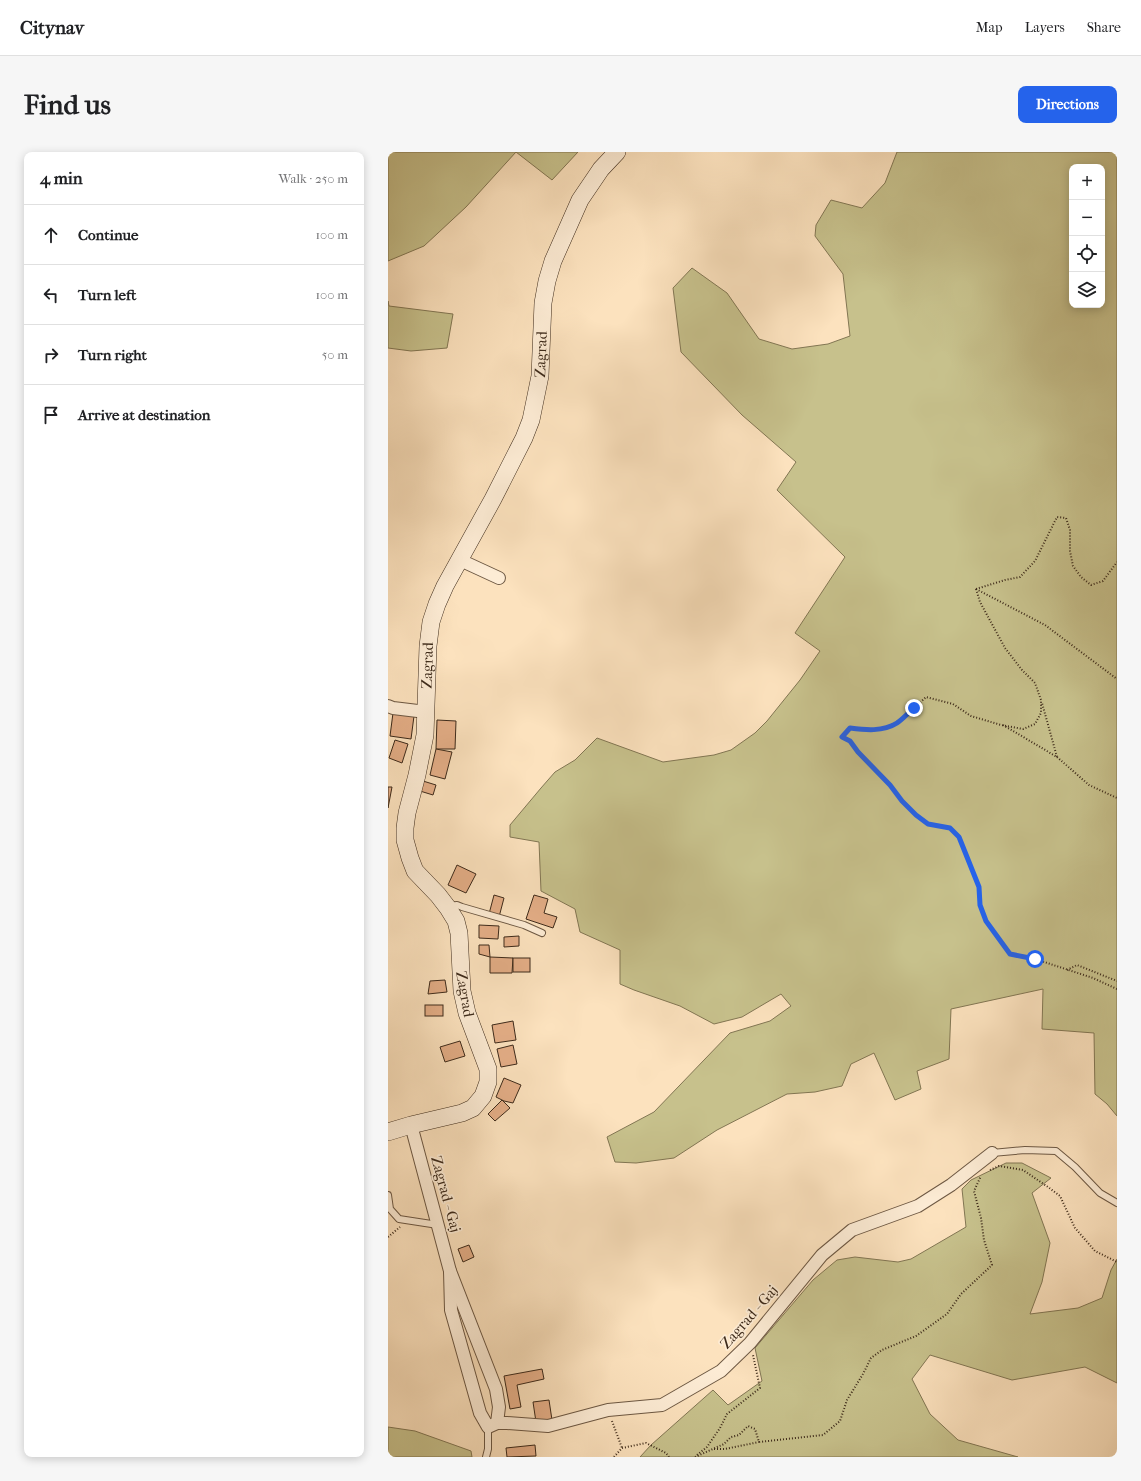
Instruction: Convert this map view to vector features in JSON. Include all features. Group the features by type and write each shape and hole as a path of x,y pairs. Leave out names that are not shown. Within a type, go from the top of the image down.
{"main road":[{"name":"Zagrad","path":"388,1132 455,1115 473,1108 483,1096 488,1082 488,1069 467,1013 462,991 459,933 456,921 447,906 416,871 410,858 405,840 405,828 425,735 428,646 431,622 442,592 524,438 531,420 540,376 543,303 546,281 552,261 580,200 601,169 617,152"}],"street":[{"path":"460,560 500,578"},
{"path":"388,706 426,712"},
{"name":"Zagrad - Gaj","path":"411,1125 450,1272 496,1389 499,1407 493,1425"},
{"name":"Zagrad - Gaj","path":"493,1425 507,1423 548,1426 608,1410 662,1405 721,1371 750,1343 822,1254 852,1230 918,1206 951,1185 992,1153"},
{"name":"Zagrad - Gaj","path":"450,1272 451,1310 480,1413 493,1425"}],"lane":[{"path":"447,906 457,905 530,927 542,933"},
{"path":"992,1153 1025,1150 1056,1151 1075,1167 1100,1193 1117,1203"},
{"path":"388,1196 390,1209 399,1219 438,1225"},
{"path":"486,1457 493,1425"}],"path":[{"path":"976,590 1005,580 1020,577 1035,561 1057,517 1066,518 1070,530 1070,551 1073,566 1081,577 1091,585 1103,581 1117,562"},
{"path":"976,590 1045,624 1117,678"},
{"path":"976,590 980,602 1005,648 1022,670 1035,683 1057,757"},
{"path":"1041,700 1041,713 1035,724 1023,728 971,716 953,704 926,698 896,724 884,728 869,730 850,728 842,737 850,741 858,752 916,815 928,824 950,828 959,837 979,887 980,905 986,921 1010,954 1035,959 1094,978 1117,989"},
{"path":"1001,724 1057,757 1089,785 1117,798"},
{"path":"1067,970 1077,965 1117,981"},
{"path":"988,1171 999,1166 1023,1170 1048,1187 1060,1196 1075,1228 1094,1251 1117,1262"},
{"path":"713,1449 725,1450 758,1442 822,1434 840,1421 847,1400 871,1358 882,1350 916,1336 947,1314 961,1294 992,1265 984,1240 981,1218 974,1191 982,1173"},
{"path":"388,1237 406,1220"},
{"path":"695,1457 708,1447 727,1414 760,1388 750,1343"},
{"path":"608,1410 622,1448"},
{"path":"695,1457 724,1444 731,1437 739,1435 748,1426 755,1429 758,1442"},
{"path":"614,1457 622,1448 646,1443 666,1452 669,1457"}],"shaded area":[{"path":"388,152 516,152 466,207 424,246 388,261"},
{"path":"516,152 578,152 552,180"},
{"path":"897,152 1117,152 1117,1116 1107,1104 1095,1094 1094,1033 1042,1029 1043,989 951,1009 949,1059 917,1071 921,1089 895,1100 874,1053 851,1064 842,1086 815,1092 787,1094 717,1130 674,1158 636,1163 615,1162 607,1137 654,1112 730,1033 770,1021 791,1006 781,994 742,1017 714,1024 680,1006 620,984 620,950 580,932 575,909 541,891 539,842 510,837 510,825 555,772 575,760 597,738 663,762 714,755 731,750 755,733 767,721 800,680 820,651 795,633 845,557 777,490 796,462 742,415 681,352 673,288 692,268 727,293 759,339 792,349 828,344 850,336 843,274 815,236 816,225 831,200 862,208 885,183"},
{"path":"388,301 389,306 453,314 447,348 411,351 388,348"},
{"path":"1006,1163 1022,1163 1051,1178 1032,1193 1050,1243 1042,1282 1030,1314 1078,1308 1102,1298 1111,1270 1117,1259 1117,1383 1085,1367 1012,1380 930,1355 912,1379 930,1414 958,1440 1018,1457 640,1457 651,1445 713,1390 728,1405 762,1381 755,1348 813,1280 837,1260 855,1257 898,1262 911,1259 966,1227 962,1189 971,1180"},
{"path":"388,1427 415,1431 471,1451 472,1457 388,1457"}],"building":[{"path":"393,713 414,716 411,739 390,736"},
{"path":"437,720 456,721 455,749 436,749"},
{"path":"395,740 408,744 402,763 389,758"},
{"path":"436,749 452,752 445,779 430,775"},
{"path":"423,781 436,785 433,795 420,791"},
{"path":"388,787 392,787 388,808"},
{"path":"457,865 476,874 466,893 448,885"},
{"path":"494,895 504,898 499,917 489,914"},
{"path":"534,895 548,899 544,913 557,917 553,928 526,919"},
{"path":"479,925 499,926 498,939 479,938"},
{"path":"519,936 519,946 504,947 504,937"},
{"path":"479,945 489,945 490,957 479,954"},
{"path":"490,957 513,958 512,973 490,973"},
{"path":"513,958 530,958 530,972 513,972"},
{"path":"445,980 447,992 428,994 430,981"},
{"path":"425,1005 443,1005 443,1016 425,1016"},
{"path":"513,1021 516,1040 495,1043 492,1025"},
{"path":"460,1041 465,1056 445,1062 440,1047"},
{"path":"513,1045 517,1064 501,1067 497,1049"},
{"path":"504,1078 521,1085 513,1103 496,1097"},
{"path":"502,1100 510,1108 495,1121 488,1114"},
{"path":"469,1245 474,1257 463,1262 458,1249"},
{"path":"542,1369 544,1379 517,1385 521,1407 510,1409 504,1376"},
{"path":"549,1400 552,1420 536,1422 533,1402"},
{"path":"535,1445 536,1456 507,1457 506,1448"}],"route":[{"path":"914,708 896,724 884,728 869,730 850,728 842,737 850,741 858,752 916,815 928,824 950,828 959,837 979,887 980,905 986,921 1010,954 1035,959"}]}
